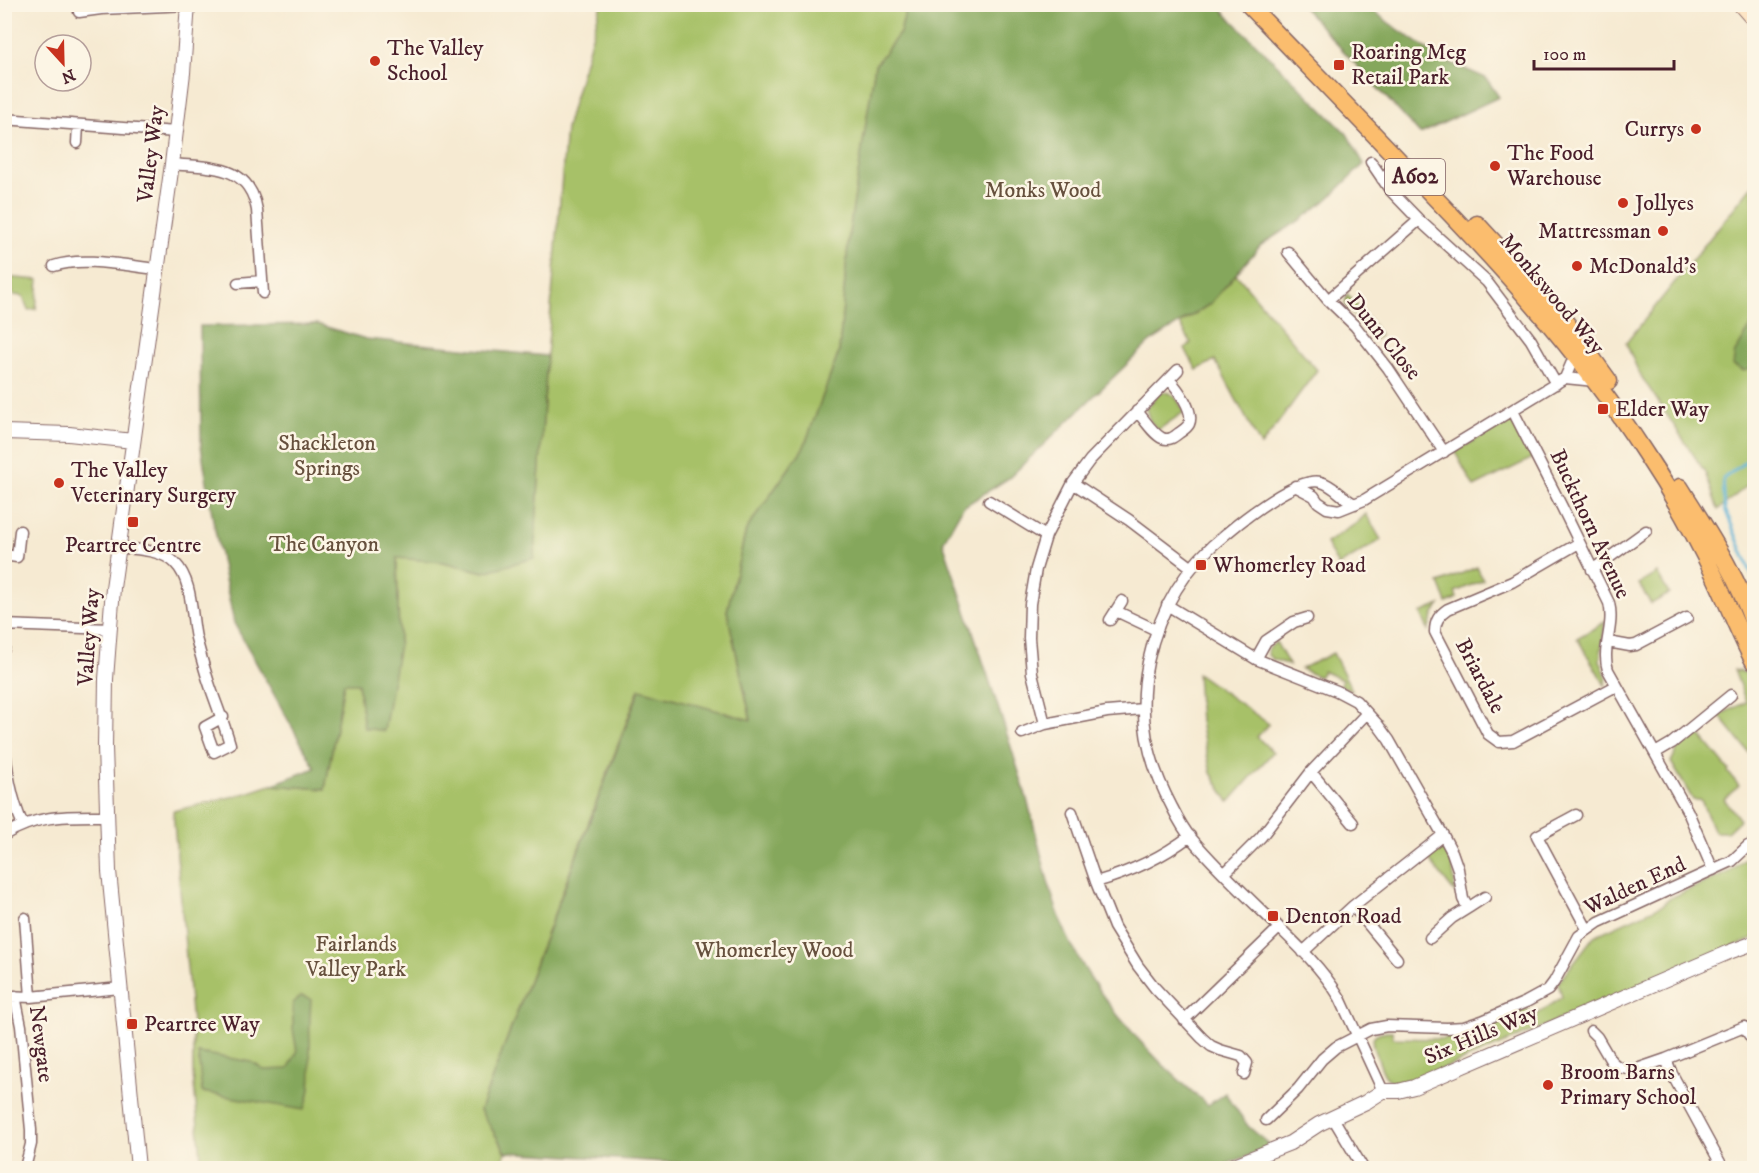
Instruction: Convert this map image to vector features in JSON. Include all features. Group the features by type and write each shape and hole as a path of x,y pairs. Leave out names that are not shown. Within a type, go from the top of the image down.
{"main road":[{"name":"Monkswood Way","path":"1248,4 1520,288 1575,355 1645,452 1679,507 1755,662"},
{"name":"Monkswood Way","path":"1264,4 1525,274 1575,333 1654,447 1690,504 1731,571 1755,626"},
{"path":"1740,4 1755,21"}],"street":[{"path":"79,12 188,5"},
{"name":"Valley Way","path":"138,1168 109,870 106,816 106,680 118,547 172,164 188,5"},
{"path":"4,119 176,132"},
{"path":"77,142 78,125"},
{"path":"1382,178 1400,161"},
{"path":"1371,162 1390,190 1419,220 1487,282 1561,381"},
{"path":"172,164 231,172 249,186 257,210 264,293"},
{"path":"1329,300 1419,220"},
{"name":"Dunn Close","path":"1288,252 1329,300 1355,326 1388,368 1444,452"},
{"path":"54,266 65,262 82,261 157,269"},
{"path":"238,283 262,281"},
{"path":"1295,486 1314,496 1318,502 1328,508 1339,510 1355,504 1561,381 1575,355"},
{"path":"1045,724 1032,673 1029,638 1030,604 1036,569 1046,536 1073,483 1090,460 1178,370"},
{"path":"1137,411 1158,435 1166,440 1187,427 1190,423 1190,412 1179,391 1169,379"},
{"path":"1561,381 1594,381"},
{"name":"Buckthorn Avenue","path":"1513,411 1611,610 1606,664 1616,686 1688,812 1713,870"},
{"path":"4,432 69,434 133,441"},
{"path":"1355,504 1345,500 1326,484 1318,481 1295,486 1228,532 1191,567 1177,587 1156,630 1145,674 1143,709 1147,744 1153,766 1166,795 1190,837 1304,952 1332,985 1383,1091"},
{"path":"1073,483 1129,520 1191,567"},
{"path":"989,501 1046,536"},
{"path":"4,555 17,557 20,531"},
{"path":"1592,570 1646,531"},
{"name":"Briardale","path":"1578,543 1512,582 1448,609 1437,620 1435,632 1488,734 1499,742 1513,741 1616,686"},
{"path":"118,547 158,553 170,559 181,570 187,586 196,638 223,717"},
{"path":"1167,605 1256,659 1337,691 1356,701 1389,740 1443,835 1458,869 1463,899 1468,908"},
{"path":"1116,611 1156,630"},
{"path":"1256,659 1266,641 1294,622 1307,618"},
{"path":"1608,642 1636,645 1687,618"},
{"path":"4,649 5,625 110,629"},
{"path":"1655,753 1731,695"},
{"path":"1022,734 1045,724 1096,713 1143,709"},
{"path":"1225,873 1261,837 1311,772 1367,713"},
{"path":"4,742 10,785 22,825"},
{"path":"1311,772 1353,823"},
{"path":"1072,813 1114,927 1125,945 1155,988 1211,1046 1241,1056 1247,1063 1244,1074"},
{"path":"1576,815 1536,836 1587,929"},
{"path":"4,835 22,825 55,816 106,816"},
{"path":"1304,952 1353,906 1443,835"},
{"path":"1096,882 1119,876 1147,864 1190,837"},
{"name":"Walden End","path":"1266,1119 1298,1089 1322,1059 1336,1047 1371,1029 1387,1026 1464,1027 1526,1002 1548,990 1579,936 1587,929 1732,861 1748,846"},
{"path":"1430,938 1452,918 1485,897"},
{"path":"1353,906 1397,959"},
{"path":"25,918 31,997"},
{"path":"1184,1020 1279,928"},
{"name":"Six Hills Way","path":"1227,1168 1290,1143 1319,1124 1366,1102 1383,1091 1398,1091 1414,1087 1729,952 1755,943"},
{"path":"10,996 31,997 120,988"},
{"name":"Newgate","path":"10,996 21,1026 31,1130 31,1144 25,1168"},
{"path":"1591,1031 1611,1061 1618,1067 1637,1069 1755,1023"},
{"path":"1744,1027 1755,1042"},
{"path":"1666,1059 1723,1168"},
{"path":"1333,1118 1363,1168"}],"green space":[{"name":"Fairlands Valley Park","path":"601,5 907,5 900,33 875,65 849,233 839,352 804,447 746,530 727,611 751,721 639,689 480,1110 506,1152 500,1168 202,1168 173,811 271,785 325,789 344,683 399,644 397,557 443,562 484,572 534,557 547,356 566,128"},
{"path":"907,5 1217,5 1347,134 1364,164 1328,199 1261,245 1210,304 1150,342 1009,478 963,507 943,542 993,690 1021,779 1052,894 1068,938 1100,992 1140,1042 1208,1105 1225,1093 1248,1126 1272,1147 1216,1168 680,1168 679,1163 506,1152 480,1110 640,689 751,720 727,611 746,530 804,447 839,352 849,233 875,65 900,33"},
{"path":"1301,5 1366,5 1442,59 1486,78 1499,97 1420,134"},
{"path":"1754,183 1754,480 1718,510 1705,472 1639,373 1626,343"},
{"path":"1236,274 1317,370 1261,446 1215,360 1197,370 1185,349 1191,343 1180,324 1210,304"},
{"path":"4,277 39,280 36,309 28,310 23,296 13,295 11,284 5,284"},
{"path":"1347,294 1364,314 1358,320 1345,304"},
{"path":"1368,318 1380,335 1374,340 1361,323"},
{"path":"1754,322 1754,367 1744,371 1733,365 1735,352"},
{"name":"Shackleton Springs","path":"317,324 366,339 547,356 534,558 484,572 443,562 397,558 399,644 384,731 364,728 358,683 344,683 325,789 271,785 315,768 234,623 201,446 200,326"},
{"path":"1160,392 1172,395 1184,412 1158,430 1150,421 1146,409"},
{"path":"1511,422 1522,430 1535,457 1474,487 1455,452 1503,423"},
{"path":"1366,514 1381,540 1338,566 1326,543 1357,523"},
{"path":"1477,567 1483,580 1455,592 1457,598 1447,603 1439,583"},
{"path":"1657,573 1669,594 1651,604 1639,584"},
{"path":"1440,605 1434,613 1428,630 1421,613"},
{"path":"1605,622 1600,660 1607,678 1605,685 1577,638"},
{"path":"1276,642 1289,665 1272,659 1268,655 1268,649"},
{"path":"1333,653 1352,690 1340,685 1342,680 1323,671 1319,677 1301,669"},
{"path":"1734,670 1747,673 1754,692 1754,759 1719,715 1746,702"},
{"path":"1197,673 1269,724 1257,737 1273,752 1229,802 1211,773 1200,722"},
{"path":"1697,731 1739,786 1724,799 1740,820 1727,832 1714,832 1701,800 1693,800 1671,762 1679,746"},
{"path":"1434,850 1444,850 1450,858 1455,893 1426,856"},
{"path":"1754,852 1754,938 1404,1085 1388,1079 1385,1075 1373,1047 1372,1042 1375,1035 1384,1031 1392,1031 1393,1038 1446,1039 1447,1032 1466,1031 1526,1009 1536,1015 1562,997 1558,983 1594,936 1729,872"},
{"path":"301,996 311,999 310,1085 304,1110 202,1092 198,1053 252,1062 264,1070 288,1069 297,1052 293,1029 293,1003"}],"waterway":[{"path":"1754,455 1723,479 1725,509 1754,580"}],"place":[{"name":"The Valley School","path":"375,61"},
{"name":"Roaring Meg Retail Park","path":"1339,65"},
{"name":"Currys","path":"1696,129"},
{"name":"The Food Warehouse","path":"1495,166"},
{"name":"Jollyes","path":"1623,203"},
{"name":"Mattressman","path":"1663,231"},
{"name":"McDonald's","path":"1577,266"},
{"name":"Elder Way","path":"1603,409"},
{"name":"The Valley Veterinary Surgery","path":"59,483"},
{"name":"Peartree Centre","path":"133,522"},
{"name":"Whomerley Road","path":"1201,565"},
{"name":"Denton Road","path":"1273,916"},
{"name":"Peartree Way","path":"132,1024"},
{"name":"Broom Barns Primary School","path":"1548,1085"}],"park label":[{"name":"Monks Wood","path":"1043,190"},
{"name":"The Canyon","path":"324,544"},
{"name":"Whomerley Wood","path":"774,950"}]}
